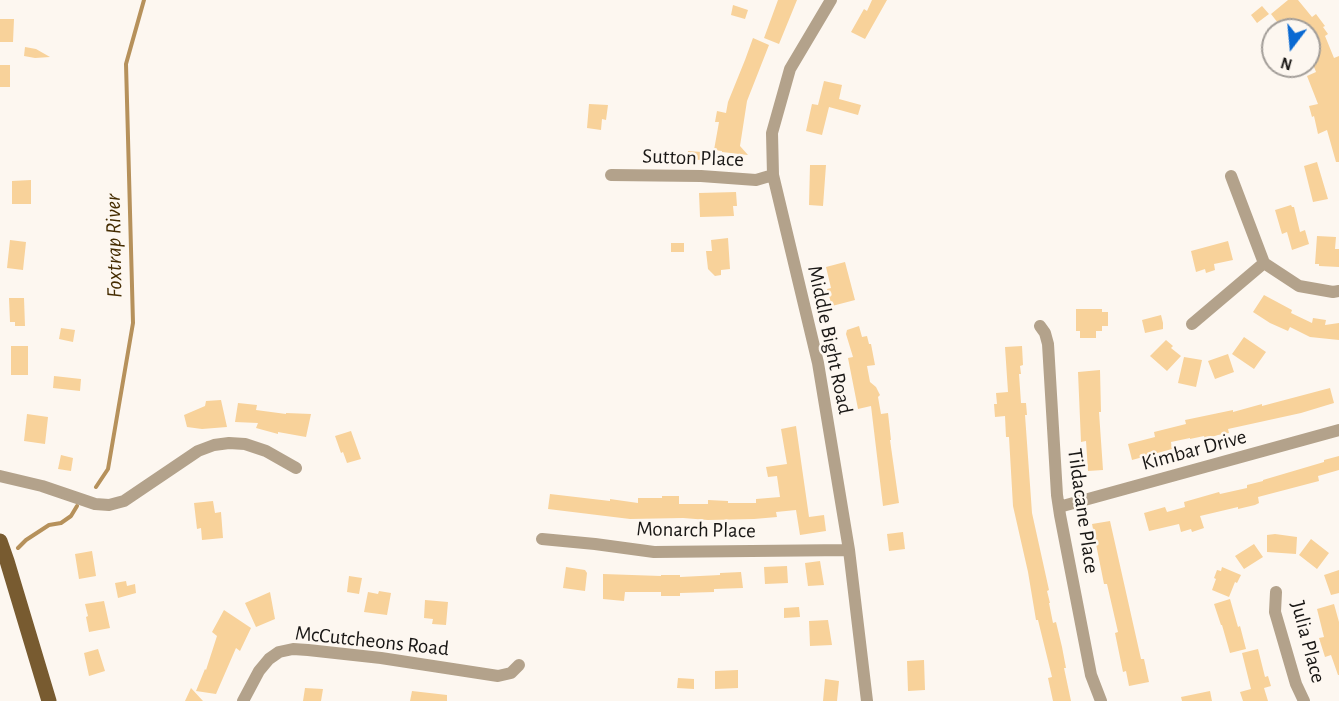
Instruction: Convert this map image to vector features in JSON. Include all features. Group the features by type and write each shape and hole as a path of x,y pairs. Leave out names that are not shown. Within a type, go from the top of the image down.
{"main road":[{"path":"0,541 49,701"}],"street":[{"name":"Middle Bight Road","path":"831,0 790,69 771,133 773,175 818,363 849,550 867,701"},
{"name":"Sutton Place","path":"611,175 701,176 756,180 773,175"},
{"path":"1231,176 1264,263 1299,286 1339,291"},
{"path":"1192,324 1264,263"},
{"name":"Tildacane Place","path":"1040,326 1048,344 1059,507 1091,675 1101,701"},
{"name":"Kimbar Drive","path":"1059,507 1339,430"},
{"path":"0,476 42,486 95,504 109,505 124,501 198,451 213,445 245,444 266,451 296,468"},
{"name":"Monarch Place","path":"542,539 654,552 849,550"},
{"name":"Julia Place","path":"1276,592 1275,612 1296,684 1304,701"},
{"name":"McCutcheons Road","path":"243,701 259,671 269,659 279,652 293,649 498,676 511,673 519,665"}],"building":[{"path":"778,0 797,0 779,44 764,38"},
{"path":"872,0 887,0 865,39 851,32 864,9 867,11"},
{"path":"1288,0 1298,0 1312,17 1316,14 1319,18 1274,18 1271,14"},
{"path":"733,5 748,10 745,19 731,15"},
{"path":"1262,6 1269,14 1257,23 1251,15"},
{"path":"0,19 14,19 13,42 0,42"},
{"path":"1321,21 1328,34 1325,36 1334,58 1339,56 1339,162 1336,162 1327,130 1318,134 1309,106 1318,104 1308,78 1321,78"},
{"path":"753,38 769,45 747,101 740,146 748,155 714,150 719,122 715,122 717,111 726,113 728,102"},
{"path":"25,47 36,49 50,57 24,56"},
{"path":"0,65 10,65 10,87 0,87"},
{"path":"824,81 842,85 839,99 861,105 858,115 829,107 822,135 806,131 812,104 818,105"},
{"path":"589,104 608,105 606,120 602,119 601,130 587,128"},
{"path":"688,151 702,152 701,160 688,159"},
{"path":"1317,162 1328,199 1313,202 1304,166"},
{"path":"810,165 826,165 823,206 809,205"},
{"path":"31,180 31,204 12,204 12,181"},
{"path":"736,192 737,206 733,206 734,216 700,217 699,193"},
{"path":"1291,205 1294,207 1300,232 1305,230 1309,244 1292,250 1287,232 1282,234 1275,210"},
{"path":"1317,236 1336,237 1335,249 1339,249 1339,267 1315,264"},
{"path":"728,238 730,269 721,270 721,275 715,276 708,269 706,251 712,251 711,240"},
{"path":"10,240 26,242 23,270 7,268"},
{"path":"1228,241 1233,260 1214,264 1215,270 1206,273 1205,269 1196,272 1191,251"},
{"path":"671,243 684,243 684,252 671,252"},
{"path":"845,262 855,300 832,306 827,289 831,288 826,267"},
{"path":"1264,295 1292,310 1291,313 1312,323 1313,318 1326,320 1325,325 1339,323 1339,340 1310,337 1290,327 1288,331 1270,323 1253,312"},
{"path":"9,298 24,298 25,326 15,326 15,322 10,322"},
{"path":"1076,309 1102,309 1102,312 1108,312 1108,326 1102,326 1102,331 1096,331 1096,338 1080,338 1080,331 1076,331"},
{"path":"1161,315 1163,329 1145,333 1142,320"},
{"path":"859,326 862,337 867,336 871,344 875,365 867,366 870,382 880,395 878,397 881,414 888,413 899,503 883,506 871,406 858,409 848,358 853,357 846,334 847,330"},
{"path":"61,328 75,330 73,342 59,339"},
{"path":"1244,337 1266,352 1254,369 1232,354"},
{"path":"1166,340 1173,346 1171,348 1181,356 1167,371 1150,356"},
{"path":"11,346 28,346 28,375 11,375"},
{"path":"1022,346 1023,365 1020,366 1021,374 1019,374 1021,403 1026,403 1032,513 1049,590 1047,591 1053,623 1056,622 1062,647 1071,701 1053,701 1048,678 1052,677 1038,620 1036,620 1013,506 1009,437 1006,437 1005,416 995,417 996,393 1008,392 1005,347"},
{"path":"1228,354 1234,372 1215,379 1208,361"},
{"path":"1184,357 1202,360 1196,387 1178,383"},
{"path":"1100,370 1101,412 1099,412 1103,470 1088,471 1086,441 1081,442 1078,372"},
{"path":"54,376 81,379 80,391 53,388"},
{"path":"1330,388 1334,403 1301,413 1228,429 1229,433 1205,439 1204,436 1171,442 1172,449 1132,460 1128,444 1155,437 1154,432 1186,424 1185,420 1233,410 1233,412 1262,404 1262,406"},
{"path":"221,400 227,427 202,429 187,427 184,415 205,406 206,401"},
{"path":"238,403 257,405 256,410 286,414 311,414 306,437 278,432 278,434 256,428 258,423 235,422"},
{"path":"27,414 48,417 45,444 24,441"},
{"path":"796,426 809,517 824,515 826,531 800,535 796,510 776,512 777,517 708,520 630,519 548,509 550,494 638,503 638,498 679,496 679,504 708,504 708,500 756,503 756,499 780,497 777,476 768,477 766,467 787,464 781,429"},
{"path":"351,431 361,459 347,463 335,436"},
{"path":"61,455 73,458 71,471 58,469"},
{"path":"1339,456 1339,470 1318,476 1319,481 1258,497 1259,503 1255,505 1200,516 1204,528 1192,532 1191,529 1181,532 1179,524 1149,531 1144,513 1165,507 1167,512 1185,507 1184,502 1219,492 1220,494 1247,488 1247,485"},
{"path":"213,501 215,513 221,512 223,538 202,540 201,528 197,529 194,503"},
{"path":"1110,521 1141,659 1144,659 1149,682 1129,686 1126,671 1123,672 1115,633 1118,632 1107,584 1104,584 1092,524"},
{"path":"903,532 905,549 889,551 887,534"},
{"path":"1267,535 1297,537 1296,554 1267,552"},
{"path":"1311,539 1329,553 1317,569 1299,555"},
{"path":"1254,544 1263,557 1244,569 1235,556"},
{"path":"92,551 96,576 79,579 75,554"},
{"path":"820,561 824,585 808,586 805,563"},
{"path":"787,566 788,583 765,584 764,567"},
{"path":"566,567 585,570 587,573 585,591 563,588"},
{"path":"1222,567 1241,575 1237,583 1235,582 1229,597 1212,590 1217,570 1221,571"},
{"path":"1339,570 1339,593 1331,595 1324,575"},
{"path":"741,572 743,588 680,593 680,596 661,596 661,592 625,592 624,601 603,599 603,574 680,575 680,577"},
{"path":"349,576 362,578 359,594 347,592"},
{"path":"126,581 127,586 135,584 136,593 118,598 115,583"},
{"path":"379,591 391,593 387,615 364,612 368,592 378,594"},
{"path":"270,592 275,619 256,627 245,603"},
{"path":"1230,599 1246,649 1230,653 1214,604"},
{"path":"425,600 448,602 446,625 432,624 433,619 424,618"},
{"path":"104,601 110,628 89,632 85,604"},
{"path":"1334,604 1339,622 1339,675 1331,655 1325,657 1319,638 1324,637 1317,609"},
{"path":"799,607 800,617 784,618 784,608"},
{"path":"224,610 251,628 240,651 236,648 216,694 196,691 206,670 217,636 212,632"},
{"path":"828,620 832,645 810,646 809,621"},
{"path":"98,649 105,671 89,676 84,653"},
{"path":"1258,649 1265,677 1268,676 1271,686 1264,688 1268,701 1243,701 1240,692 1251,689 1242,653"},
{"path":"924,660 925,690 908,691 907,661"},
{"path":"738,670 738,688 715,689 715,671"},
{"path":"678,678 694,679 694,689 677,688"},
{"path":"825,679 839,681 837,701 823,701"},
{"path":"191,688 203,701 185,701"},
{"path":"305,688 323,689 321,701 303,701"},
{"path":"412,691 447,695 447,701 410,701"},
{"path":"1210,691 1212,701 1182,701 1181,697"}],"waterway":[{"name":"Foxtrap River","path":"96,487 108,469 133,323 126,64 144,0"},
{"name":"Foxtrap River","path":"18,548 49,525 61,523 71,516 77,506"}]}
